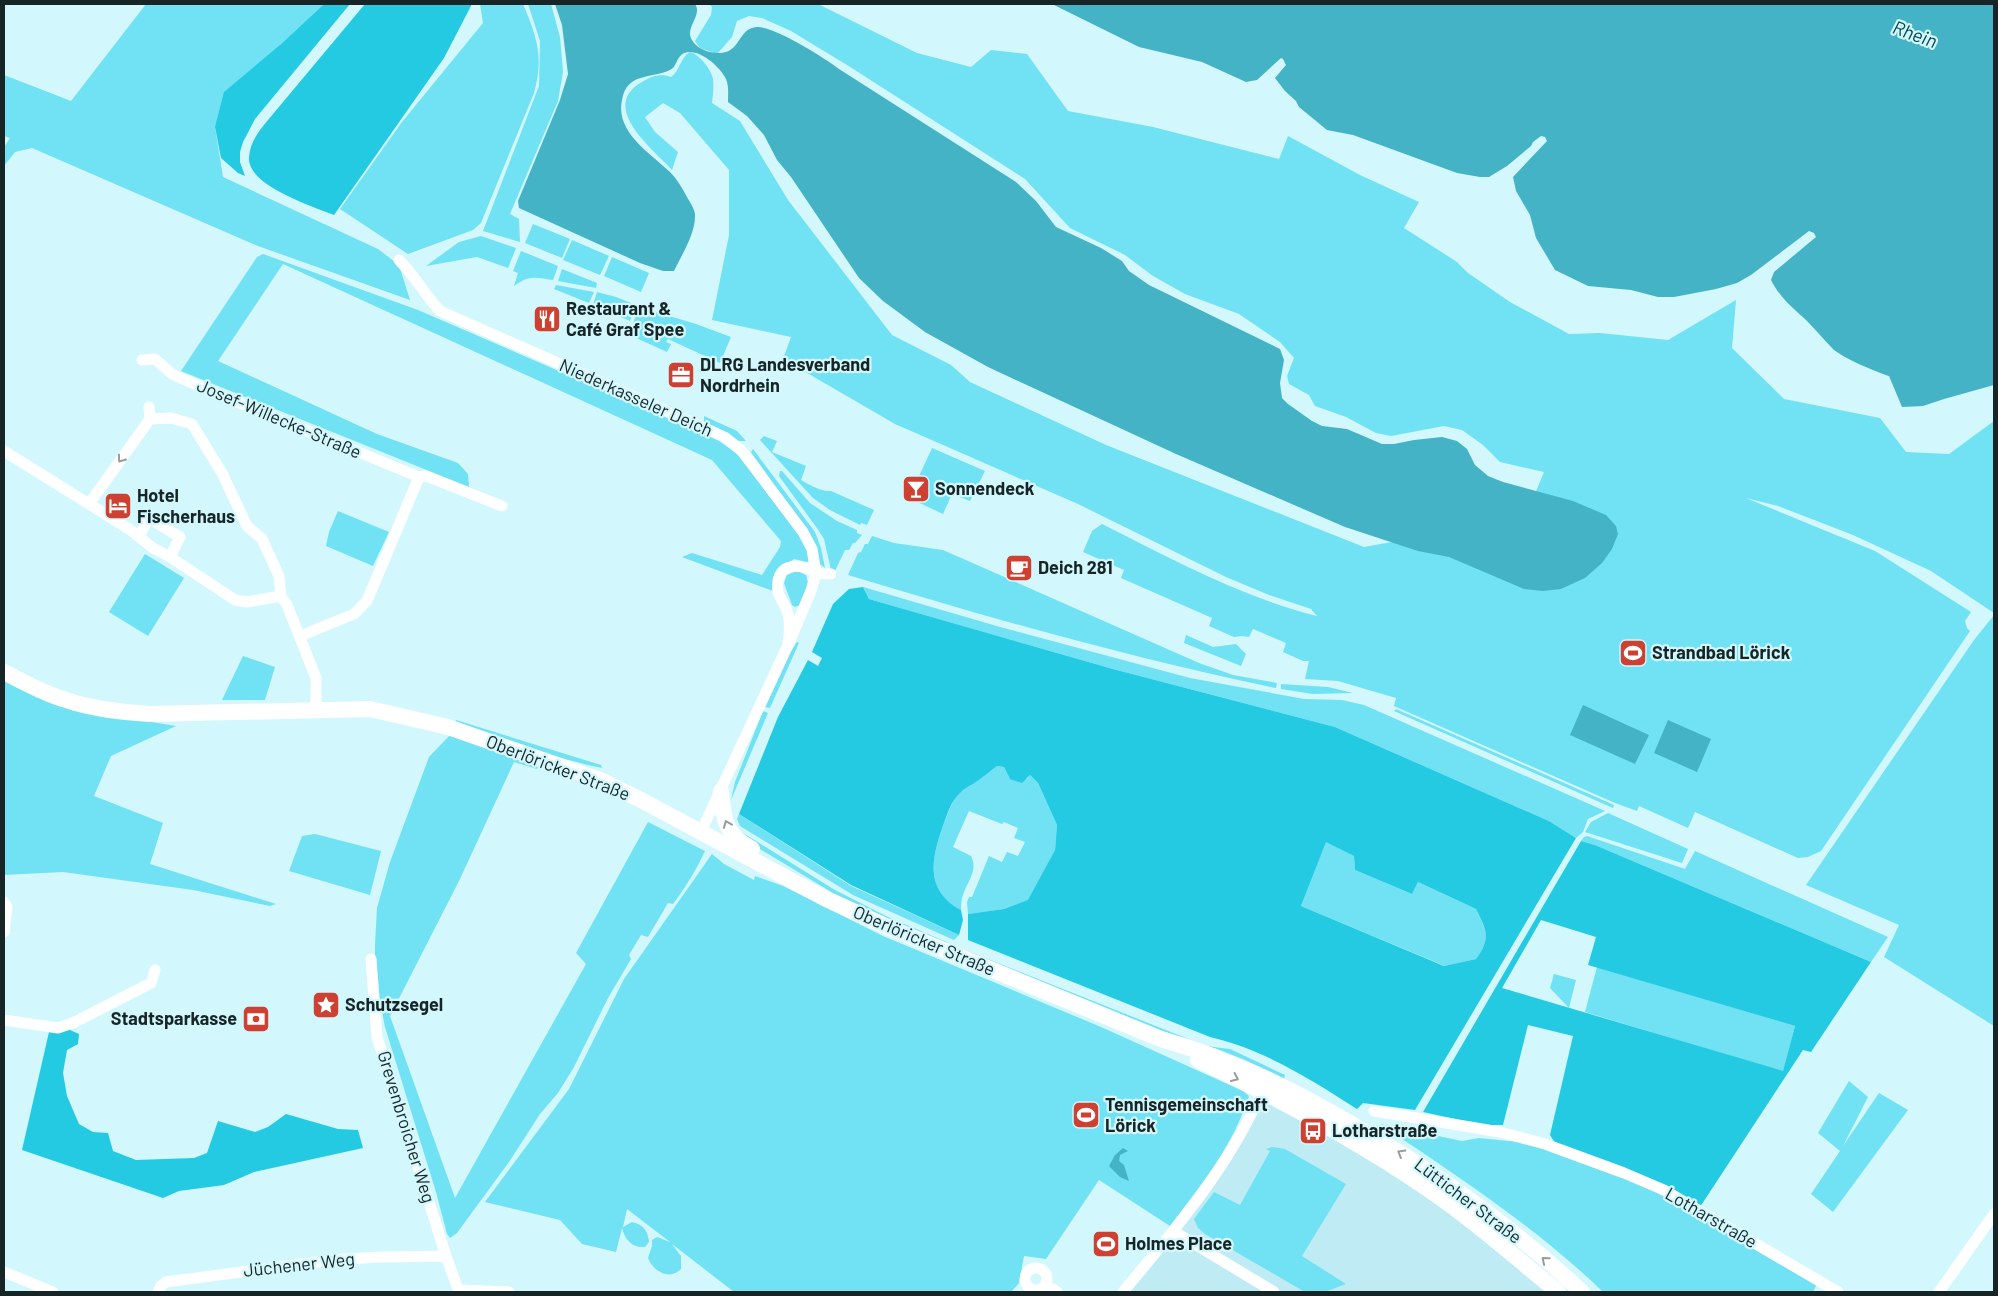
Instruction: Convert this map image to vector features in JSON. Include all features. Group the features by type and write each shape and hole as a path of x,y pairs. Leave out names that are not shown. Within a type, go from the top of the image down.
{"main road":[{"name":"Oberlöricker Straße","path":"4,672 62,699 94,708 120,712 150,714 370,709 395,713 448,727 600,780 787,878 885,926 1161,1039 1201,1050 1265,1085"},
{"path":"721,791 723,816 729,831 740,842 781,865 787,878"},
{"name":"Lütticher Straße","path":"1265,1085 1408,1175 1447,1203 1558,1292"},
{"name":"Lütticher Straße","path":"1265,1085 1317,1103 1414,1160 1494,1218 1582,1292"}],"street":[{"name":"Niederkasseler Deich","path":"399,260 413,274 430,300 440,311 707,429 738,446 803,532 812,549 816,573"},
{"name":"Josef-Willecke-Straße","path":"142,360 155,359 172,374 201,387 418,477 426,476 502,506"},
{"path":"89,504 150,419 149,407"},
{"path":"150,419 171,418 184,420 192,424 222,473 247,526 262,539 279,576 281,596 300,636 316,678 316,709"},
{"path":"4,450 236,600 247,602 281,596"},
{"path":"300,636 354,614 368,601 418,477"},
{"path":"139,536 149,518 180,537 170,557"},
{"path":"788,645 790,626 788,613 779,594 778,582 780,573 785,568 796,566 816,573 831,574"},
{"path":"701,832 788,645 811,591 816,573"},
{"path":"4,902 7,907 4,932"},
{"name":"Grevenbroicher Weg","path":"371,959 377,1037 446,1256 459,1291"},
{"path":"4,1020 58,1028 75,1022 151,982 155,970"},
{"path":"1123,1292 1173,1231 1217,1172 1265,1085"},
{"name":"Lotharstraße","path":"1374,1111 1500,1132 1546,1144 1624,1173 1664,1190 1838,1292"},
{"path":"1940,1292 1994,1214"},
{"path":"1173,1231 1274,1292"},
{"name":"Jüchener Weg","path":"158,1292 166,1282 281,1266 381,1257 446,1256"},
{"path":"4,1272 50,1291"},
{"path":"1046,1284 1057,1292"},
{"path":"459,1291 509,1292"}],"shaded area":[{"path":"146,4 324,4 280,45 215,127 223,177 378,249 399,265 410,300 258,246 32,148 15,152 4,166 4,147 10,138 4,136 4,75 71,101"},
{"path":"324,4 350,4 255,119 240,152 240,162 245,176 238,173 221,158 215,127 224,92 280,45"},
{"path":"365,4 472,4 444,58 334,215 297,200 269,185 258,177 251,167 249,157 253,142 261,128"},
{"path":"480,4 523,4 538,47 539,58 534,93 481,223 473,230 408,254 340,209 402,122 483,23"},
{"path":"528,4 551,4 560,37 563,72 558,101 510,214 519,219 520,242 483,231 539,86 540,41"},
{"path":"709,4 818,4 917,53 971,67 991,50 1027,54 1068,111 1153,127 1279,159 1288,136 1360,175 1419,202 1404,228 1457,262 1468,273 1510,302 1569,334 1600,333 1668,340 1736,300 1732,348 1784,399 1880,418 1906,452 1949,454 1994,421 1994,613 1931,571 1853,535 1778,506 1746,498 1875,551 1971,612 1965,621 1970,631 1821,851 1808,857 1798,858 1695,812 1688,828 1639,806 1637,811 1615,803 1394,706 1396,698 1338,681 1305,679 1309,661 1303,661 1283,652 1286,643 1253,629 1249,637 1234,637 1209,626 1212,618 1121,578 1124,570 1083,552 1092,531 1102,524 1207,576 1261,599 1317,616 1311,609 1269,595 1226,577 1078,504 895,424 783,359 791,337 712,320 729,235 729,170 680,113 663,103 645,117 655,132 678,152 672,170 633,128 627,115 625,103 630,92 642,82 653,77 663,75 671,77 684,58 690,52 693,53 704,63 712,75 712,103 740,121 788,200 892,335 951,365 970,382 1106,445 1364,547 1525,518 1544,472 1500,462 1483,445 1462,430 1444,426 1391,436 1376,433 1346,417 1315,406 1309,395 1289,384 1287,376 1294,358 1280,342 1239,314 1185,294 1153,276 1125,255 1070,228 1025,179 791,31 762,18 749,16 737,21 732,37 717,54 700,48 695,41 711,15 712,7"},
{"path":"533,224 570,239 562,258 525,243"},
{"path":"481,236 516,248 508,268 477,257 426,266 459,242"},
{"path":"572,240 609,256 600,275 563,260"},
{"path":"521,251 558,266 553,280 528,278 514,286 518,273 513,271"},
{"path":"263,254 418,310 718,440 737,454 804,541 811,560 807,562 794,559 778,569 773,580 773,591 682,557 692,553 762,575 780,547 781,541 712,460 283,264 218,361 377,434 458,463 468,474 469,487 181,371 257,257"},
{"path":"612,257 649,273 641,292 604,276"},
{"path":"562,269 597,283 596,288 558,281"},
{"path":"556,285 594,292 589,303 554,289"},
{"path":"597,292 636,305 630,321 593,305"},
{"path":"639,307 696,324 731,337 720,363 668,339 666,342 671,344 667,352 634,337 637,329 632,326"},
{"path":"704,416 737,431 746,441 739,441 704,423"},
{"path":"764,436 777,441 772,452 806,466 801,480 816,488 831,491 874,510 867,525 861,523 860,525 830,510 813,498 760,440"},
{"path":"932,448 985,471 970,501 952,494 943,514 909,498"},
{"path":"753,449 815,532 825,568 820,564 810,535 751,452"},
{"path":"780,471 810,503 837,521 857,530 857,533 862,535 853,543 849,550 845,550 835,571 831,570 824,539 779,476"},
{"path":"338,511 389,532 373,566 326,546 329,532"},
{"path":"872,536 894,543 943,550 1199,663 1233,675 1277,683 1276,688 1168,664 1061,636 954,607 848,575 858,553 861,552 865,544 868,544"},
{"path":"145,554 184,578 148,636 109,612"},
{"path":"797,571 806,575 808,583 800,605 795,607 792,605 784,583 787,575"},
{"path":"863,587 1000,627 1190,678 1304,699 1342,700 1364,705 1605,811 1588,819 1583,832 1576,838 1549,821 1335,727 1113,669 869,599"},
{"path":"863,587 869,599 1113,669 1335,727 1549,821 1576,838 1415,1110 1363,1103 1357,1109 1268,1057 1230,1042 1210,1037 968,940 968,914 1004,909 1028,900 1055,850 1057,825 1038,783 1030,775 1022,783 1010,779 1004,767 997,766 963,790 950,807 936,848 934,871 936,882 941,892 949,902 961,910 963,920 959,935 851,885 739,814 778,717 808,660 818,666 822,658 812,652 833,604 849,589","holes":["1326,842 1354,856 1355,870 1412,894 1418,882 1476,909 1486,934 1484,945 1476,959 1444,966 1301,906"]},
{"path":"1994,615 1994,1026 1884,957 1899,925 1806,885 1974,640"},
{"path":"1186,635 1213,647 1236,644 1246,654 1241,666 1184,643"},
{"path":"797,642 799,643 770,708 765,707 790,653"},
{"path":"243,656 275,667 265,700 222,700"},
{"path":"4,679 133,719 176,726 111,756 94,796 163,823 150,864 276,904 270,906 193,890 63,872 4,875"},
{"path":"1281,684 1328,687 1353,693 1313,694 1281,689"},
{"path":"1396,709 1614,805 1613,808 1394,711"},
{"path":"763,711 768,713 731,800 735,782"},
{"path":"456,720 601,765 602,768 528,747 455,722"},
{"path":"451,734 539,764 537,769 514,762 459,881 390,1016 455,1198 586,964 576,953 648,822 705,851 682,891 673,904 668,903 648,937 641,935 629,955 631,959 608,998 574,1067 558,1093 540,1114 509,1162 457,1233 450,1238 447,1234 436,1192 385,1027 375,976 375,945 377,908 390,862 429,757"},
{"path":"997,766 1004,767 1010,779 1027,779 1030,775 1038,783 1057,825 1055,850 1029,900 1004,909 968,914 967,902 969,897 972,897 989,856 1002,862 1007,852 1018,856 1025,842 1014,838 1018,828 969,811 953,847 971,856 974,867 962,898 961,910 949,902 936,882 934,860 936,848 952,803 957,796 961,791"},
{"path":"1608,813 1688,849 1682,863 1585,832 1591,822"},
{"path":"739,814 851,886 959,935 954,940 853,895 740,826 737,819"},
{"path":"732,826 835,890 888,917 949,943 944,944 833,893 745,840"},
{"path":"315,834 381,851 370,895 289,871 302,836"},
{"path":"1587,836 1685,869 1695,851 1888,937 1871,962 1595,845 1581,841"},
{"path":"1326,841 1354,856 1355,870 1412,894 1418,882 1476,909 1486,935 1484,946 1476,959 1445,966 1301,906"},
{"path":"1581,841 1595,845 1871,962 1811,1052 1803,1050 1700,1207 1557,1146 1550,1135 1573,1036 1528,1025 1503,1125 1483,1125 1423,1112","holes":["1541,920 1596,937 1588,965 1795,1026 1783,1071 1502,988"]},
{"path":"712,854 724,864 754,880 755,876 783,886 883,936 1101,1027 1243,1091 1249,1096 1234,1132 1215,1164 1170,1226 1099,1180 1046,1259 1024,1256 1019,1283 1011,1292 734,1292 672,1244 681,1256 681,1269 671,1274 662,1273 657,1270 648,1258 652,1240 657,1237 670,1242 627,1209 623,1227 632,1222 640,1225 648,1235 649,1242 645,1247 633,1245 627,1240 622,1228 616,1252 582,1244 560,1220 485,1202 569,1089 624,979"},
{"path":"965,950 1206,1046 1230,1049 1285,1075 1284,1079 970,955"},
{"path":"1597,967 1795,1026 1783,1072 1585,1012"},
{"path":"1554,974 1576,980 1569,1008 1550,988"},
{"path":"70,1030 79,1034 78,1044 67,1050 63,1073 67,1096 79,1124 93,1132 108,1133 113,1151 136,1160 194,1158 207,1153 218,1121 255,1132 268,1127 286,1114 338,1129 358,1130 363,1148 254,1172 224,1185 179,1191 163,1198 22,1150 49,1032"},
{"path":"1849,1081 1868,1097 1843,1146 1879,1093 1908,1110 1833,1212 1811,1194 1840,1151 1818,1133"},
{"path":"1273,1100 1444,1204 1552,1292 1126,1292 1257,1106"},
{"path":"1380,1124 1462,1141 1479,1138 1539,1144 1623,1174 1818,1282 1813,1292 1603,1292 1523,1224 1467,1183"},
{"path":"1273,1147 1285,1149 1346,1184 1302,1256 1346,1284 1325,1292 1305,1292 1205,1234 1198,1228 1194,1219 1214,1192 1240,1205 1270,1151 1266,1149"}],"water":[{"path":"555,4 695,4 697,13 690,35 697,46 710,52 721,53 728,51 734,47 745,32 757,27 765,28 787,37 823,58 1016,182 1036,201 1056,227 1101,248 1122,261 1129,271 1149,285 1280,349 1284,360 1280,383 1282,398 1312,421 1322,426 1347,429 1382,444 1442,437 1457,441 1467,449 1475,465 1488,476 1503,482 1573,501 1606,515 1616,526 1618,534 1612,549 1602,563 1585,578 1561,589 1543,591 1524,589 1449,557 1418,551 1345,527 1176,454 988,367 925,332 883,301 859,278 791,177 777,160 764,135 747,116 728,102 728,85 723,74 708,59 696,53 684,53 670,70 634,81 625,91 622,100 621,112 629,132 675,178 691,203 695,214 691,236 674,271 663,271 640,263 519,208 518,201 560,100 568,74 562,25"},
{"name":"Rhein","path":"1052,4 1994,4 1994,385 1923,406 1902,407 1889,376 1868,368 1833,349 1783,297 1771,280 1774,272 1816,237 1814,233 1809,231 1751,275 1737,283 1716,289 1674,297 1658,297 1631,290 1588,286 1555,270 1536,238 1530,215 1516,191 1513,177 1547,141 1545,137 1541,136 1507,166 1489,177 1457,173 1353,135 1327,130 1299,107 1296,101 1275,78 1286,65 1281,58 1257,80 1246,82 1202,62 1139,47"},
{"path":"1583,705 1649,735 1635,764 1570,735"},
{"path":"1668,720 1711,739 1697,772 1654,753"},
{"path":"1123,1148 1128,1151 1120,1155 1119,1161 1124,1165 1129,1181 1120,1177 1109,1166 1115,1155"}],"place":[{"name":"Restaurant & Café Graf Spee","path":"547,319"},
{"name":"DLRG Landesverband Nordrhein","path":"681,375"},
{"name":"Sonnendeck","path":"916,489"},
{"name":"Hotel Fischerhaus","path":"118,506"},
{"name":"Deich 281","path":"1019,568"},
{"name":"Strandbad Lörick","path":"1633,653"},
{"name":"Schutzsegel","path":"326,1005"},
{"name":"Stadtsparkasse","path":"256,1019"},
{"name":"Tennisgemeinschaft Lörick","path":"1086,1115"},
{"name":"Lotharstraße","path":"1313,1131"},
{"name":"Holmes Place","path":"1106,1244"}]}
